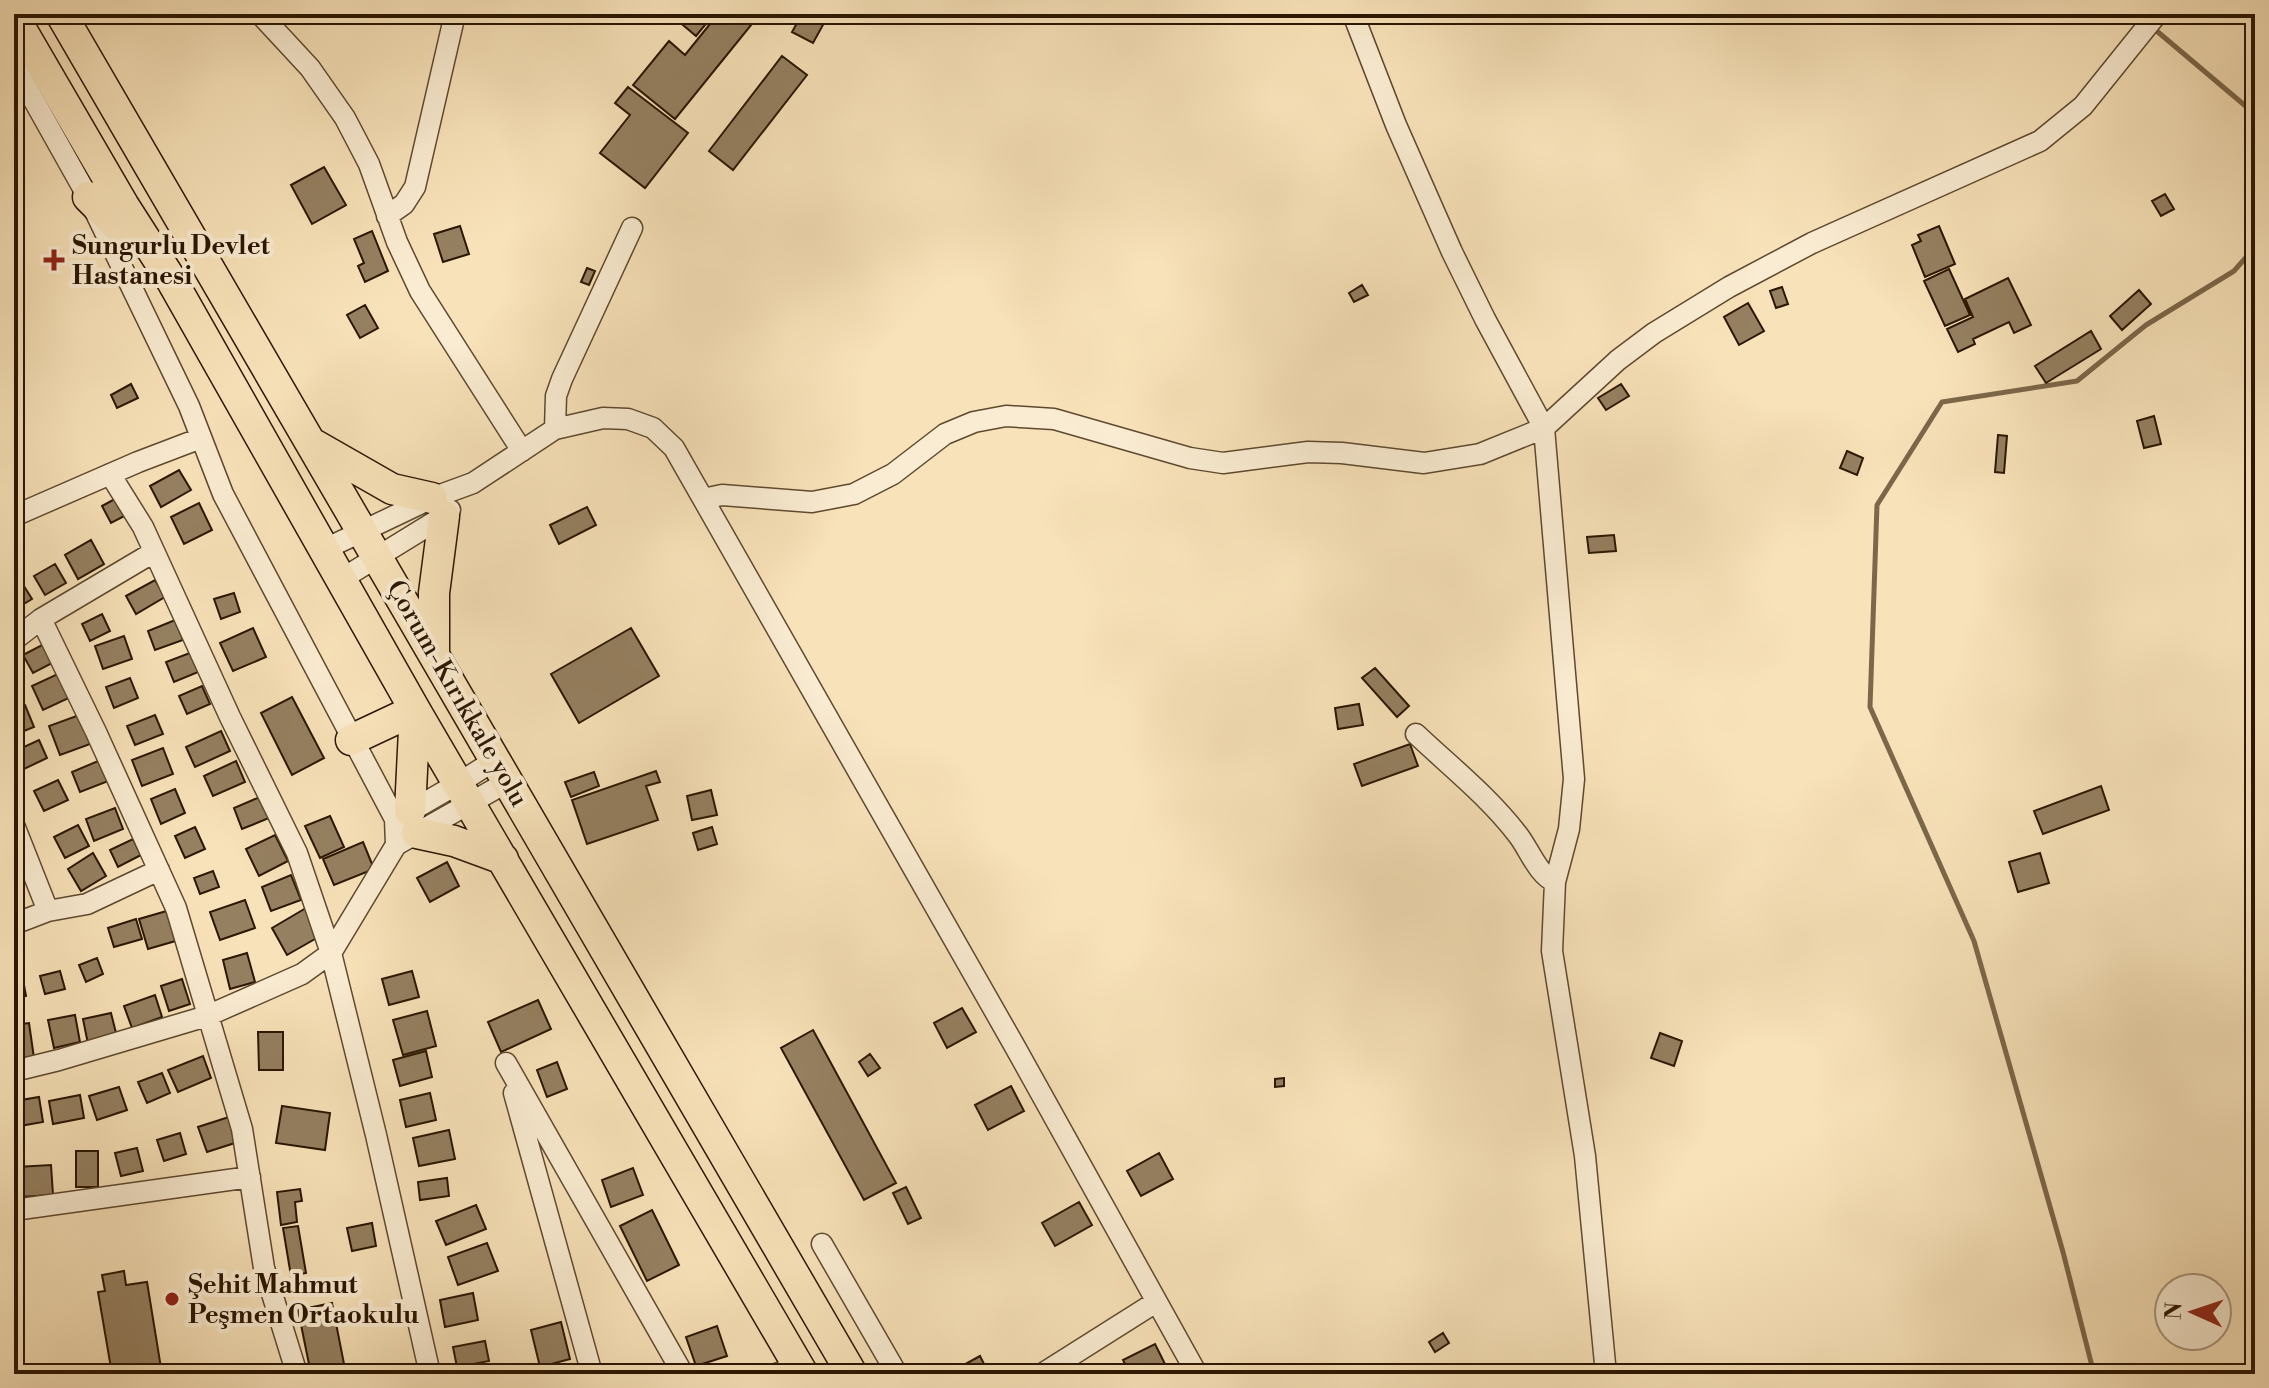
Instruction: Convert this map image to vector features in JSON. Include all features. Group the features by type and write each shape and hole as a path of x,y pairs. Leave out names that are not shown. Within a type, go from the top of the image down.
{"highway":[{"name":"Çorum-Kırıkkale yolu","path":"61,14 852,1374"},
{"name":"Çorum-Kırıkkale yolu","path":"14,17 124,206 172,281 792,1371"},
{"path":"88,197 172,281"},
{"path":"311,442 392,489 438,507 434,655"},
{"path":"351,740 415,710"},
{"path":"415,710 404,827 503,859"}],"street":[{"path":"260,14 310,68 345,118 369,164 387,216 420,291 522,451"},
{"path":"387,216 404,204 415,187 455,14"},
{"path":"1353,14 1396,125 1452,252 1544,428 1574,779 1569,829 1555,882 1552,926 1554,975 1577,1093 1606,1374"},
{"path":"703,499 722,495 812,502 854,494 893,474 945,434 974,422 1006,416 1054,419 1190,458 1223,463 1322,452 1402,462 1446,461 1480,454 1544,428 1618,360 1654,333 1729,287 1835,233 2040,141 2083,106 2156,16"},
{"path":"14,65 88,197 189,406 223,494 351,740 404,827"},
{"path":"555,429 556,396 562,379 632,228"},
{"path":"340,580 378,557 438,507 555,429 603,418 628,419 653,428 674,448 1014,1045 1197,1374"},
{"path":"14,516 201,438"},
{"path":"110,474 143,527 230,717 297,853 331,953 430,1374"},
{"path":"323,550 362,530 438,507"},
{"path":"14,640 41,619 154,552"},
{"path":"41,619 176,908 242,1129 264,1268 297,1374"},
{"path":"1416,734 1502,815 1545,876 1555,882"},
{"path":"14,1071 86,1053 207,1016 302,974 331,953 366,899 404,827 502,770"},
{"path":"14,825 48,911"},
{"path":"14,924 48,911 87,904 159,870"},
{"path":"592,1374 506,1063 683,1374"},
{"path":"14,1210 250,1177"},
{"path":"822,1244 897,1374"},
{"path":"1042,1374 1156,1302"}],"building":[{"path":"670,14 714,14 696,36"},
{"path":"718,14 760,14 675,119 633,85 669,41 685,55"},
{"path":"802,14 829,14 813,43 792,32"},
{"path":"782,56 807,75 733,170 709,151"},
{"path":"628,87 688,133 645,188 600,153 630,115 615,103"},
{"path":"324,167 346,205 312,224 291,185"},
{"path":"2165,194 2174,209 2161,216 2152,201"},
{"path":"460,226 469,254 443,262 434,234"},
{"path":"1939,226 1955,264 1925,277 1912,245 1921,241 1918,235"},
{"path":"372,231 388,271 365,282 358,266 364,263 354,239"},
{"path":"587,268 595,271 589,285 581,282"},
{"path":"1949,269 1970,315 1945,326 1924,281"},
{"path":"2008,278 2031,325 2014,333 2009,322 1973,339 1975,344 1958,352 1947,329 1973,317 1965,299"},
{"path":"1362,285 1368,295 1354,302 1349,293"},
{"path":"1782,287 1788,304 1776,308 1770,291"},
{"path":"2139,290 2151,304 2122,330 2110,316"},
{"path":"1748,303 1764,331 1739,345 1724,317"},
{"path":"365,305 378,328 360,338 347,315"},
{"path":"2091,331 2101,349 2046,383 2035,366"},
{"path":"131,384 138,398 117,408 111,395"},
{"path":"1621,384 1629,396 1606,410 1598,398"},
{"path":"2154,416 2161,444 2144,448 2137,421"},
{"path":"1998,435 2007,436 2004,473 1995,472"},
{"path":"1847,451 1863,458 1857,475 1840,468"},
{"path":"179,470 191,490 161,507 150,486"},
{"path":"122,495 132,512 111,523 102,506"},
{"path":"199,503 212,530 184,544 171,517"},
{"path":"587,507 596,525 559,544 550,525"},
{"path":"1614,535 1616,551 1589,553 1587,537"},
{"path":"91,540 104,564 78,579 65,555"},
{"path":"55,564 66,583 45,595 34,576"},
{"path":"17,575 32,599 14,610 14,577"},
{"path":"155,580 165,597 136,614 126,596"},
{"path":"234,593 240,612 221,619 214,599"},
{"path":"102,614 110,631 90,641 82,624"},
{"path":"175,620 183,640 155,650 148,631"},
{"path":"253,628 266,657 233,671 220,643"},
{"path":"631,628 659,676 579,723 551,674"},
{"path":"124,636 132,659 103,669 95,646"},
{"path":"44,644 54,662 33,673 23,655"},
{"path":"195,651 203,670 174,682 166,662"},
{"path":"1375,668 1409,706 1397,717 1362,678"},
{"path":"62,672 73,696 43,710 32,686"},
{"path":"130,678 138,698 114,708 106,687"},
{"path":"202,686 210,704 187,714 179,696"},
{"path":"292,697 324,758 292,775 261,713"},
{"path":"1359,704 1363,725 1338,729 1335,708"},
{"path":"25,705 34,727 14,735 14,710"},
{"path":"82,714 93,743 60,755 49,726"},
{"path":"155,715 163,734 135,745 127,726"},
{"path":"221,731 230,751 195,767 186,747"},
{"path":"39,740 47,758 24,769 15,751"},
{"path":"1410,744 1418,766 1362,786 1354,764"},
{"path":"163,748 173,774 142,786 132,760"},
{"path":"103,759 111,780 80,792 72,772"},
{"path":"236,761 245,782 213,796 204,776"},
{"path":"656,771 660,782 646,786 658,820 587,844 572,800"},
{"path":"594,772 599,786 571,797 565,782"},
{"path":"58,780 68,800 44,811 34,791"},
{"path":"2101,786 2109,810 2043,834 2034,811"},
{"path":"175,789 185,813 161,824 151,799"},
{"path":"711,790 717,815 692,820 687,796"},
{"path":"260,797 269,818 242,829 234,808"},
{"path":"115,808 123,829 94,841 86,819"},
{"path":"330,816 344,847 320,858 305,826"},
{"path":"78,825 89,846 65,858 54,837"},
{"path":"195,827 205,849 185,858 175,836"},
{"path":"712,827 717,844 698,850 693,833"},
{"path":"275,835 288,861 259,876 246,849"},
{"path":"133,839 141,855 118,867 110,850"},
{"path":"363,842 374,869 334,885 323,859"},
{"path":"14,848 24,874 14,876"},
{"path":"93,853 106,876 81,891 68,869"},
{"path":"2040,853 2049,883 2018,892 2009,862"},
{"path":"447,862 459,886 430,902 417,878"},
{"path":"213,871 219,887 200,894 194,878"},
{"path":"291,875 301,900 271,911 262,887"},
{"path":"20,887 25,913 14,916 14,888"},
{"path":"245,900 255,928 220,940 210,912"},
{"path":"306,908 322,935 287,955 272,928"},
{"path":"170,910 179,940 148,949 139,919"},
{"path":"136,919 142,939 114,947 108,928"},
{"path":"247,953 255,982 230,989 223,960"},
{"path":"97,958 103,974 86,982 79,965"},
{"path":"21,969 26,996 14,998 14,971"},
{"path":"60,971 65,989 45,994 40,976"},
{"path":"412,971 419,997 389,1005 382,979"},
{"path":"182,979 190,1004 169,1011 161,986"},
{"path":"155,995 162,1017 132,1028 124,1006"},
{"path":"538,1000 551,1029 501,1052 488,1022"},
{"path":"962,1008 976,1032 947,1048 934,1023"},
{"path":"427,1011 436,1046 403,1055 393,1020"},
{"path":"111,1013 117,1037 88,1044 83,1019"},
{"path":"75,1015 80,1042 54,1048 48,1020"},
{"path":"29,1023 34,1058 14,1061 14,1025"},
{"path":"813,1030 896,1183 864,1200 781,1048"},
{"path":"258,1032 283,1032 283,1070 259,1070"},
{"path":"1660,1033 1682,1041 1674,1066 1651,1058"},
{"path":"426,1051 432,1077 400,1086 393,1060"},
{"path":"870,1054 880,1068 868,1076 859,1062"},
{"path":"203,1056 211,1078 178,1092 168,1070"},
{"path":"557,1062 567,1089 547,1097 537,1070"},
{"path":"162,1073 170,1093 147,1103 138,1082"},
{"path":"1284,1078 1284,1086 1275,1087 1275,1079"},
{"path":"1011,1086 1024,1111 988,1130 975,1105"},
{"path":"119,1087 127,1110 97,1120 89,1096"},
{"path":"430,1093 436,1120 406,1127 400,1100"},
{"path":"20,1094 21,1100 39,1097 43,1122 14,1127 14,1095"},
{"path":"80,1095 84,1118 53,1124 49,1101"},
{"path":"282,1106 330,1113 325,1150 276,1143"},
{"path":"232,1116 241,1141 207,1152 198,1127"},
{"path":"449,1130 455,1159 419,1166 413,1138"},
{"path":"180,1133 186,1154 164,1161 157,1140"},
{"path":"137,1148 143,1171 121,1176 115,1153"},
{"path":"76,1151 98,1151 98,1187 76,1187"},
{"path":"1159,1153 1173,1179 1141,1196 1127,1171"},
{"path":"51,1165 53,1195 19,1197 17,1167"},
{"path":"633,1168 643,1195 611,1207 602,1180"},
{"path":"447,1178 449,1196 420,1200 418,1182"},
{"path":"906,1187 921,1218 908,1224 893,1193"},
{"path":"300,1189 302,1201 295,1202 297,1222 281,1225 277,1192"},
{"path":"1079,1202 1092,1225 1055,1246 1042,1223"},
{"path":"476,1205 486,1229 446,1245 436,1221"},
{"path":"652,1210 679,1265 647,1281 620,1226"},
{"path":"372,1223 376,1246 352,1251 347,1228"},
{"path":"298,1226 306,1273 291,1276 283,1228"},
{"path":"487,1243 498,1271 458,1285 448,1257"},
{"path":"124,1271 126,1285 147,1282 162,1374 112,1374 98,1292 105,1291 102,1275"},
{"path":"473,1293 478,1320 445,1327 440,1300"},
{"path":"332,1303 346,1374 311,1374 298,1310"},
{"path":"561,1322 570,1359 540,1367 531,1330"},
{"path":"717,1326 727,1356 696,1366 686,1337"},
{"path":"1443,1333 1449,1343 1435,1352 1429,1342"},
{"path":"485,1341 489,1361 457,1367 453,1347"},
{"path":"1155,1344 1170,1374 1130,1374 1123,1360"},
{"path":"980,1356 989,1374 949,1373"}],"waterway":[{"path":"2152,27 2255,114"},
{"path":"2094,1374 2063,1252 1974,941 1870,707 1877,505 1942,402 2077,381 2146,325 2234,271 2255,247"}],"place":[{"name":"Sungurlu Devlet Hastanesi","path":"54,260"},
{"name":"Şehit Mahmut Peşmen Ortaokulu","path":"172,1299"}]}
